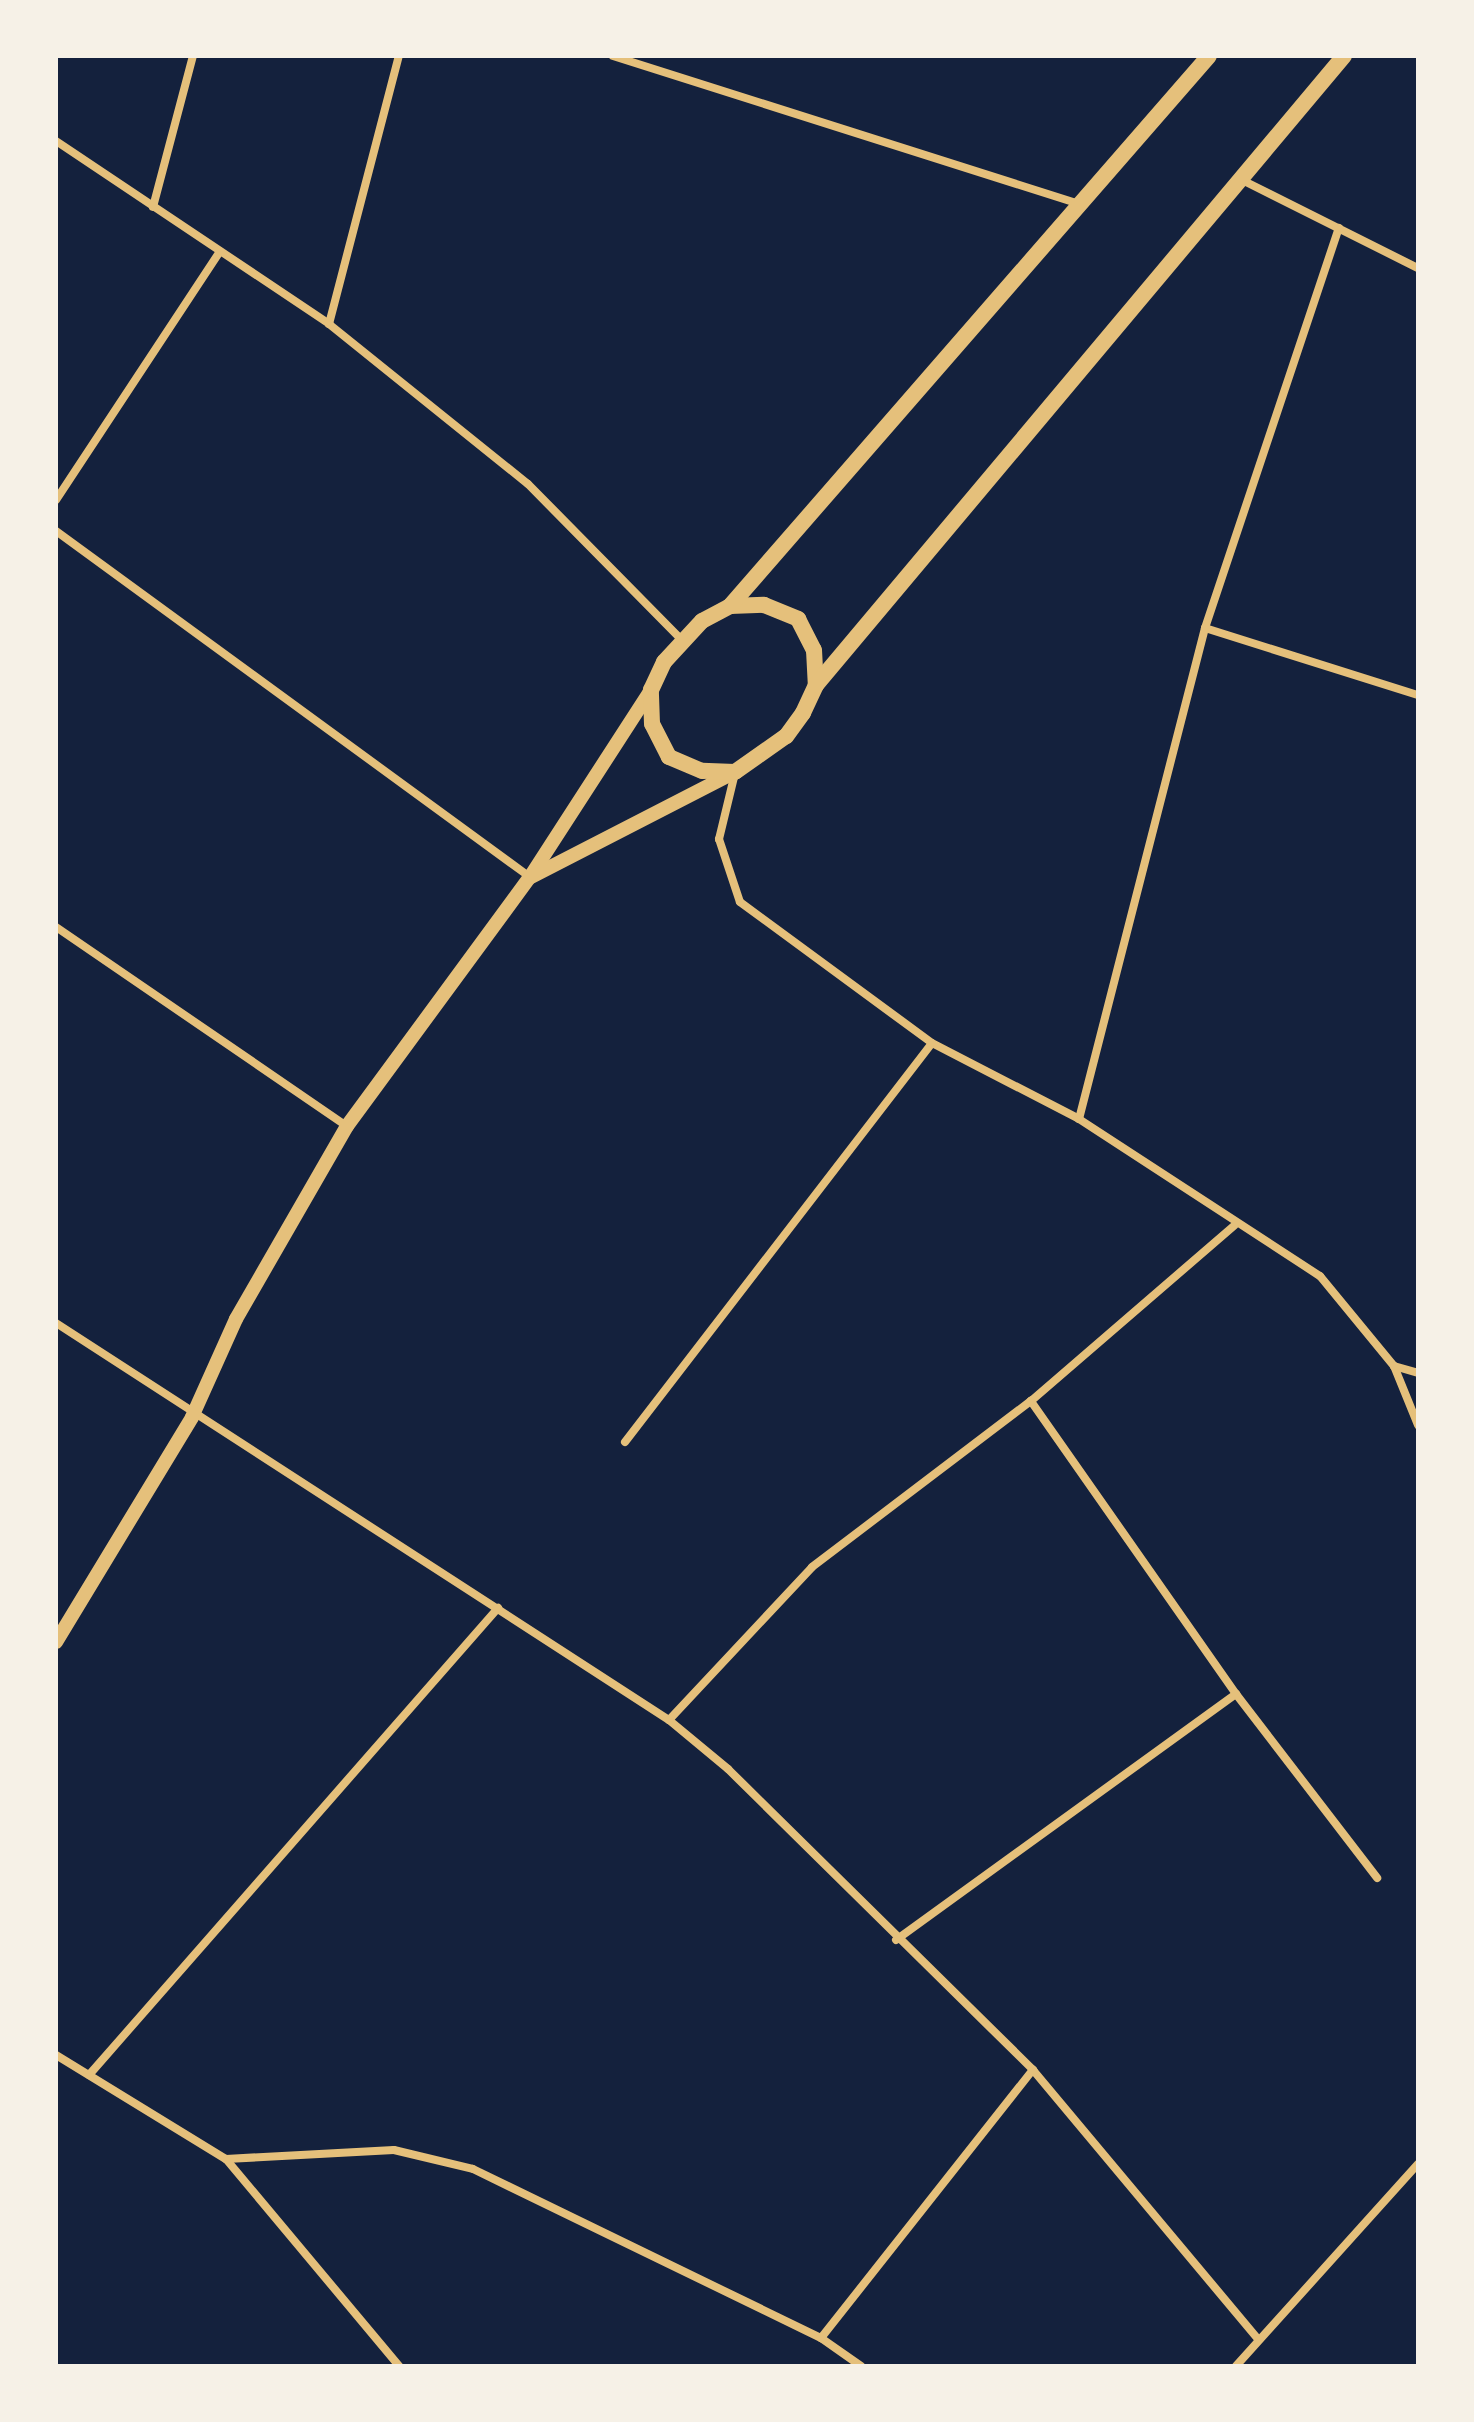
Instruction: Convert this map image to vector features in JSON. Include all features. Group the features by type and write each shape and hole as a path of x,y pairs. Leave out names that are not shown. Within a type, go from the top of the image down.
{"main road":[{"path":"1209,56 1076,203 730,606 681,639 651,690 652,724 669,757 702,771 735,772 786,736 816,685 1344,56"},
{"path":"730,606 764,605 798,619 814,650 816,685"}],"street":[{"path":"153,207 193,56"},
{"path":"329,324 399,56"},
{"path":"613,56 1076,203"},
{"path":"56,141 329,324 528,484 681,639"},
{"path":"1240,179 1418,268"},
{"path":"1079,1119 1205,628 1339,228"},
{"path":"56,500 220,251"},
{"path":"56,531 530,877"},
{"path":"1205,628 1418,695"},
{"path":"56,1642 192,1417 236,1319 347,1126 530,877 651,690"},
{"path":"530,877 735,772"},
{"path":"735,772 719,839 740,902 932,1043 1079,1119 1235,1225 1320,1276 1394,1366 1418,1425"},
{"path":"56,927 347,1126"},
{"path":"625,1442 932,1043"},
{"path":"669,1720 812,1567 1031,1401 1235,1225"},
{"path":"56,1323 192,1417 498,1608 669,1720 728,1769 896,1940 1033,2070 1258,2339"},
{"path":"1394,1366 1418,1373"},
{"path":"1031,1401 1236,1694 1377,1878"},
{"path":"89,2075 498,1608"},
{"path":"896,1940 1236,1694"},
{"path":"56,2055 226,2159 399,2366"},
{"path":"821,2338 1033,2070"},
{"path":"226,2159 394,2150 473,2169 821,2338 861,2366"},
{"path":"1236,2366 1418,2164"}]}
